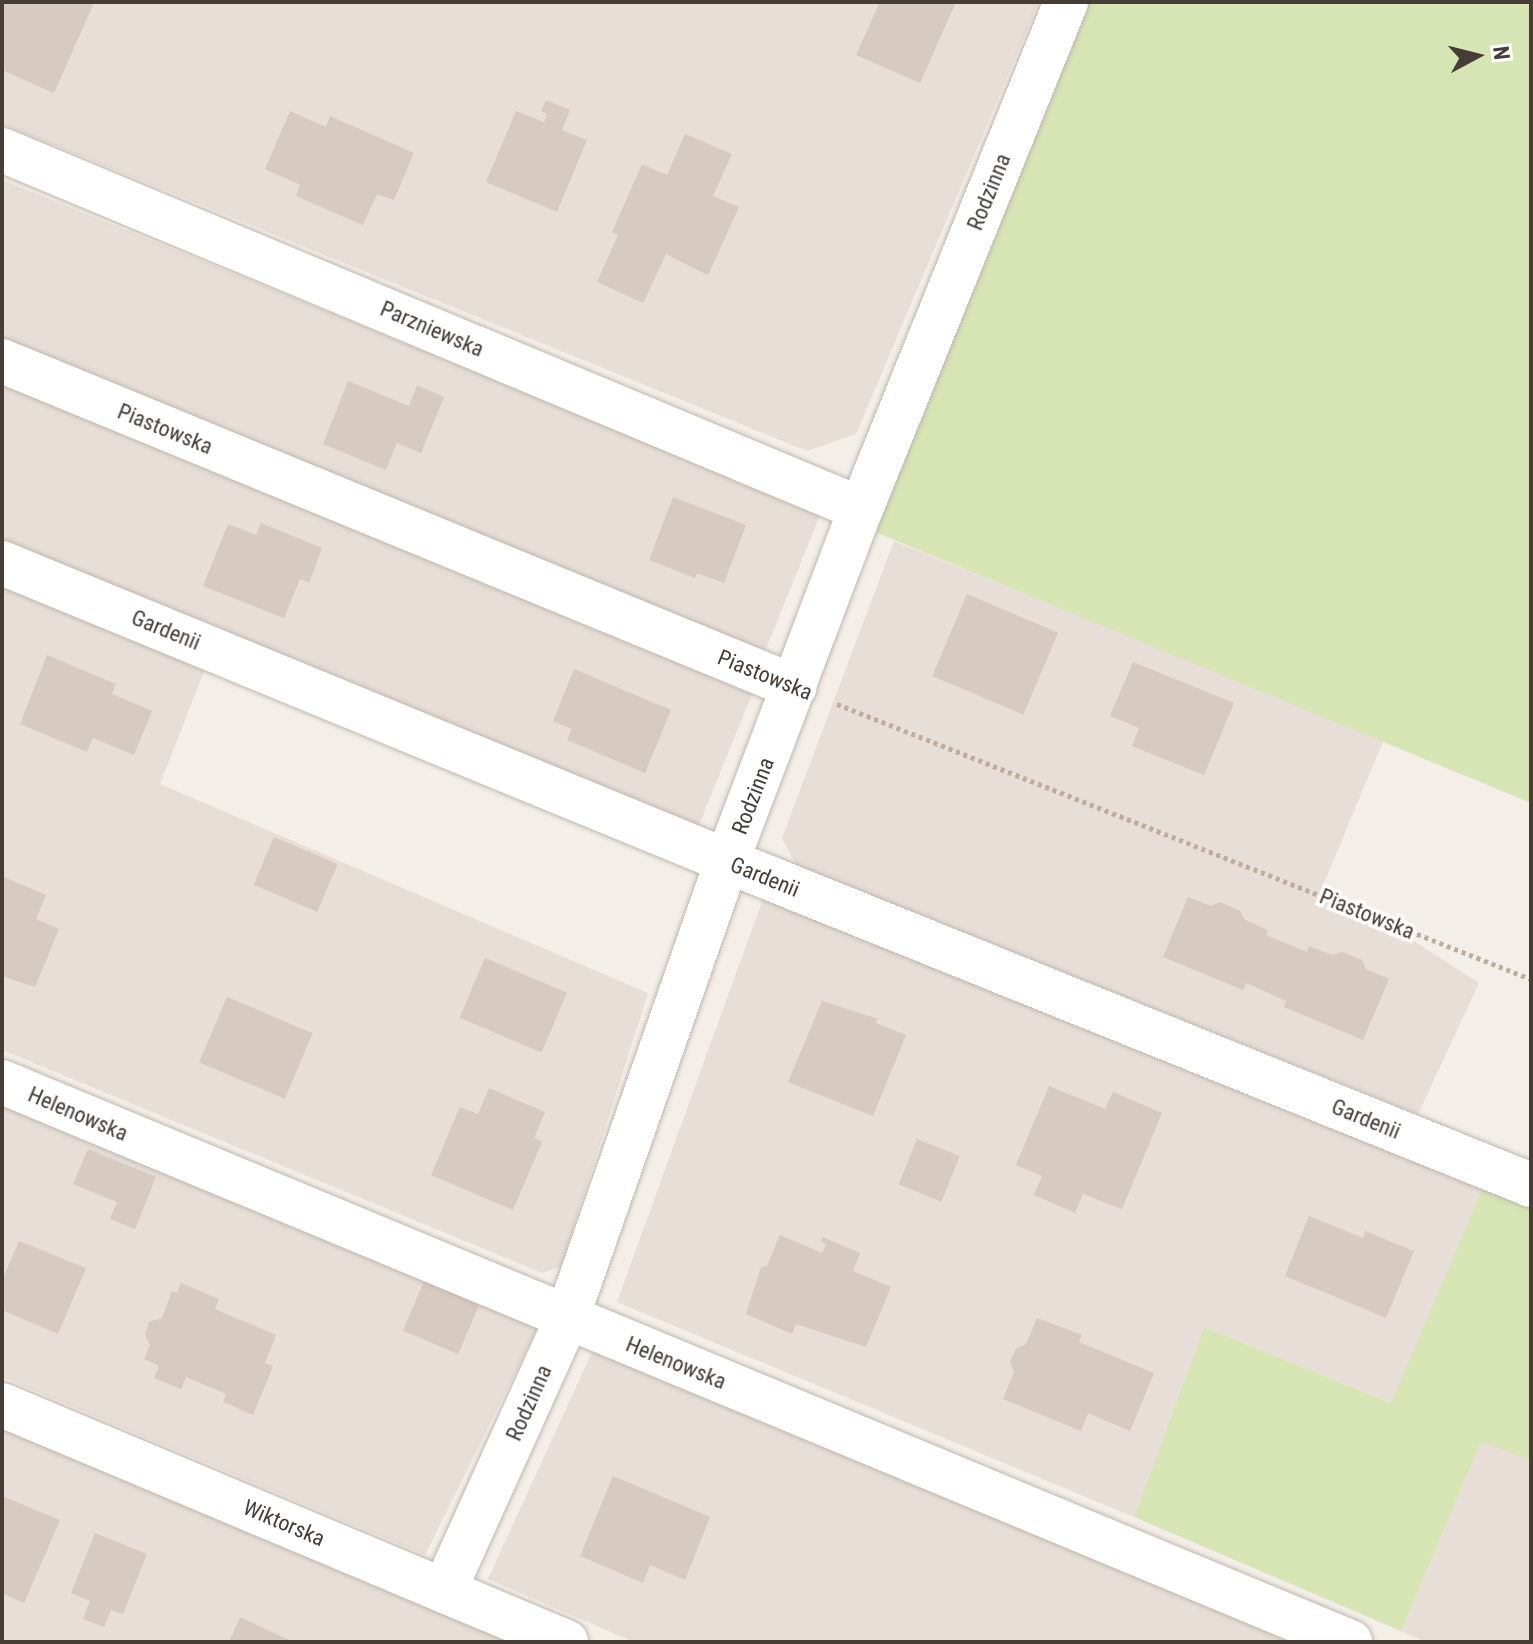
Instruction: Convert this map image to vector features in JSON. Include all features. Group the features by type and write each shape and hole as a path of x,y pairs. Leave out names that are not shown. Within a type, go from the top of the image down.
{"street":[{"name":"Rodzinna","path":"444,1591 567,1318 727,861 861,509 1066,2"},
{"name":"Parzniewska","path":"2,150 861,509"},
{"name":"Piastowska","path":"2,361 795,687"},
{"name":"Gardenii","path":"2,563 727,861 1531,1185"},
{"name":"Helenowska","path":"2,1082 1350,1642"},
{"name":"Wiktorska","path":"2,1405 566,1642"}],"path":[{"name":"Piastowska","path":"795,687 1531,979"}],"shaded area":[{"path":"2,2 1039,2 856,434 807,451 2,124"},
{"path":"2,180 822,511 760,663 2,357"},
{"path":"2,380 756,685 697,831 2,550"},
{"path":"894,541 1384,739 1324,883 1479,983 1418,1114 796,865 782,838"},
{"path":"2,571 210,656 160,784 648,993 561,1267 542,1273 2,1050"},
{"path":"767,888 1483,1187 1392,1403 1204,1327 1134,1517 617,1302"},
{"path":"2,1103 538,1327 425,1555 2,1377"},
{"path":"593,1350 1299,1642 634,1642 488,1579"},
{"path":"2,1427 514,1642 2,1642"},
{"path":"1481,1440 1531,1461 1531,1642 1426,1642 1401,1631"}],"green space":[{"path":"1083,2 1531,2 1531,803 875,532"},
{"path":"1483,1187 1531,1207 1531,1461 1481,1441 1401,1631 1134,1517 1204,1327 1391,1403"}],"building":[{"path":"2,2 86,2 93,5 54,93 2,70"},
{"path":"880,2 956,2 920,83 856,55"},
{"path":"546,100 570,110 562,130 587,140 557,212 486,182 516,111 544,122 547,114 541,111"},
{"path":"290,111 326,127 330,116 414,153 394,200 377,194 363,225 296,196 300,185 265,169"},
{"path":"685,134 732,154 713,196 739,207 708,275 666,254 643,303 597,282 618,235 612,232 642,164 667,175"},
{"path":"348,381 409,406 417,385 444,397 421,453 397,443 386,470 323,444"},
{"path":"673,497 746,525 724,583 697,573 695,578 649,560"},
{"path":"261,523 322,548 309,583 300,579 284,618 203,586 228,524 256,535"},
{"path":"967,594 1058,633 1023,715 932,676"},
{"path":"47,655 116,684 112,694 152,711 134,755 93,738 87,752 20,724"},
{"path":"1133,662 1234,703 1204,775 1132,746 1139,728 1110,716"},
{"path":"574,669 671,710 645,773 567,740 572,729 553,721"},
{"path":"274,837 338,864 317,912 254,885"},
{"path":"2,876 46,895 36,919 59,929 35,987 2,976"},
{"path":"1188,897 1211,906 1220,902 1240,911 1245,920 1268,930 1266,935 1307,952 1309,946 1332,955 1342,952 1362,960 1366,969 1389,979 1363,1040 1284,1007 1286,1001 1246,983 1243,990 1163,957"},
{"path":"485,958 567,993 542,1053 460,1018"},
{"path":"227,997 313,1033 285,1099 199,1062"},
{"path":"822,1001 878,1019 876,1023 906,1035 873,1116 788,1082"},
{"path":"1049,1086 1105,1109 1113,1092 1162,1113 1122,1209 1083,1194 1075,1213 1034,1195 1042,1176 1016,1165"},
{"path":"489,1088 545,1112 534,1138 542,1142 513,1210 431,1175 460,1107 478,1114"},
{"path":"917,1139 960,1156 941,1202 899,1184"},
{"path":"88,1149 156,1177 135,1229 110,1219 117,1202 73,1184"},
{"path":"1309,1216 1363,1238 1365,1231 1414,1251 1386,1318 1285,1276"},
{"path":"780,1235 822,1253 826,1244 821,1241 823,1237 860,1253 853,1271 891,1287 866,1347 796,1324 792,1334 746,1314 761,1267 767,1266"},
{"path":"19,1241 86,1268 58,1334 2,1310 2,1281"},
{"path":"424,1281 479,1304 458,1354 403,1331"},
{"path":"181,1283 219,1299 215,1309 276,1335 265,1363 273,1366 253,1415 223,1402 226,1394 186,1377 181,1389 154,1378 159,1366 144,1359 150,1345 145,1334 149,1322 162,1318 172,1291 177,1293"},
{"path":"1037,1318 1082,1335 1079,1342 1154,1373 1130,1431 1088,1413 1081,1431 1003,1399 1014,1372 1010,1362 1016,1349 1026,1344"},
{"path":"613,1476 710,1517 685,1580 650,1565 643,1583 580,1556"},
{"path":"2,1496 60,1520 24,1603 2,1593"},
{"path":"95,1533 147,1554 123,1614 111,1610 104,1627 83,1619 90,1601 71,1593"},
{"path":"240,1617 293,1642 229,1642"}]}
